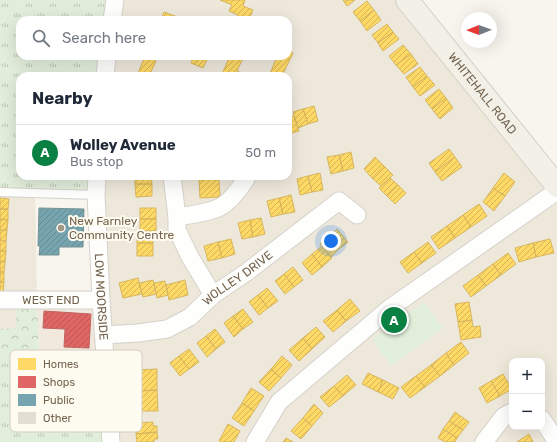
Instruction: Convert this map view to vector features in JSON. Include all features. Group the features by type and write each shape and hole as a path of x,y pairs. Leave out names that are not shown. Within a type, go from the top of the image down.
{"main road":[{"name":"WHITEHALL ROAD","path":"407,0 557,186"}],"street":[{"path":"113,16 115,0"},
{"path":"105,72 107,60"},
{"name":"LOW MOORSIDE","path":"97,180 96,195 101,300 105,350"},
{"path":"172,180 177,230 190,257 213,295"},
{"path":"177,217 201,213 221,207 236,194 245,180"},
{"path":"255,442 279,402 390,308 557,191"},
{"name":"WOLLEY DRIVE","path":"104,335 138,333 167,329 190,316 213,295 247,272 339,201 357,215"},
{"name":"WEST END","path":"0,300 101,300"},
{"path":"484,442 504,416 509,414"},
{"path":"545,424 557,442"},
{"name":"LOW MOORSIDE","path":"110,432 111,442"}],"lane":[{"path":"0,192 96,195"}],"shaded area":[{"path":"115,0 407,0 557,186 557,442 111,442 110,432 142,432 142,350 106,350 97,180 292,180 292,72 105,72 107,60 292,60 292,16 113,16"},
{"path":"0,192 35,193 37,300 16,329 0,329"},
{"path":"37,300 101,300 105,350 39,350"}],"green space":[{"path":"0,0 115,0 113,16 16,16 16,60 107,60 105,72 16,72 16,180 97,180 96,195 0,192"},
{"path":"17,300 37,300 39,350 10,350 10,353 0,353 0,329 16,328"},
{"path":"424,302 443,328 391,366 372,339"},
{"path":"0,353 10,353 10,432 110,432 111,442 0,442"}],"building: Homes":[{"path":"220,0 245,0 243,6 253,10 251,16 238,16 229,11 232,5"},
{"path":"343,0 355,0 347,6"},
{"path":"367,1 374,10 360,21 353,12"},
{"path":"374,10 381,20 367,31 360,21"},
{"path":"164,12 175,16 162,16"},
{"path":"387,24 393,32 378,43 372,35"},
{"path":"393,32 399,39 383,51 378,43"},
{"path":"403,45 411,54 396,65 389,56"},
{"path":"411,54 418,64 404,74 396,65"},
{"path":"143,60 156,61 151,72 139,72"},
{"path":"192,60 207,60 203,68 191,63"},
{"path":"228,60 242,60 237,71 239,72 223,72"},
{"path":"276,60 290,60 284,72 271,72"},
{"path":"420,67 427,76 413,87 406,77"},
{"path":"427,76 435,85 420,96 413,87"},
{"path":"439,89 446,98 432,109 425,100"},
{"path":"446,98 453,108 440,119 432,109"},
{"path":"314,106 318,121 308,124 303,109"},
{"path":"303,109 308,124 298,128 293,112"},
{"path":"294,116 299,131 292,133 292,117"},
{"path":"449,149 455,157 435,172 429,163"},
{"path":"351,152 354,168 343,171 339,155"},
{"path":"339,155 343,171 331,174 327,157"},
{"path":"375,157 384,166 372,178 364,169"},
{"path":"455,157 462,167 442,181 435,172"},
{"path":"384,166 393,175 381,186 372,178"},
{"path":"320,173 323,190 312,192 308,176"},
{"path":"504,173 515,182 505,196 493,188"},
{"path":"308,176 312,192 300,195 297,179"},
{"path":"390,178 398,185 387,196 379,188"},
{"path":"135,180 152,180 152,184 135,184"},
{"path":"199,180 219,180 220,197 200,198"},
{"path":"135,184 152,184 152,196 136,197"},
{"path":"398,185 406,193 395,204 387,196"},
{"path":"493,188 505,196 494,211 483,202"},
{"path":"291,195 295,212 283,214 279,198"},
{"path":"0,198 9,199 8,209 0,209"},
{"path":"279,198 283,214 271,217 267,201"},
{"path":"479,204 487,216 471,227 463,215"},
{"path":"140,208 156,208 156,219 140,219"},
{"path":"0,209 8,209 8,220 0,219"},
{"path":"463,215 471,227 455,238 447,226"},
{"path":"261,218 265,234 253,237 250,220"},
{"path":"0,219 8,220 7,230 0,230"},
{"path":"140,219 156,219 156,231 140,231"},
{"path":"250,220 253,237 242,239 238,223"},
{"path":"447,226 455,238 439,249 431,237"},
{"path":"337,229 348,242 339,249 329,237"},
{"path":"0,230 7,230 6,241 0,240"},
{"path":"137,231 153,231 153,243 137,243"},
{"path":"329,237 339,249 331,257 320,244"},
{"path":"231,239 235,254 222,258 218,242"},
{"path":"550,239 554,253 536,257 533,243"},
{"path":"0,240 6,241 6,251 0,251"},
{"path":"218,242 222,258 208,261 204,246"},
{"path":"428,242 436,253 422,263 414,252"},
{"path":"137,243 153,243 153,256 137,256"},
{"path":"533,243 536,257 519,262 515,248"},
{"path":"322,246 332,258 322,267 312,254"},
{"path":"0,251 6,251 5,262 0,261"},
{"path":"414,252 422,263 408,273 400,262"},
{"path":"508,253 516,264 501,275 493,264"},
{"path":"312,254 322,267 312,275 302,263"},
{"path":"0,261 5,262 4,272 0,272"},
{"path":"493,264 501,275 486,286 478,275"},
{"path":"293,267 303,280 294,287 284,274"},
{"path":"0,272 4,272 4,282 0,282"},
{"path":"284,274 294,287 285,294 275,281"},
{"path":"478,275 486,286 471,297 463,286"},
{"path":"138,278 142,294 123,298 119,283"},
{"path":"153,280 156,294 143,297 139,283"},
{"path":"185,280 188,295 169,300 166,285"},
{"path":"165,281 168,295 157,298 154,283"},
{"path":"0,282 4,282 3,293 0,293"},
{"path":"267,288 278,301 268,308 258,295"},
{"path":"258,295 268,308 259,315 249,302"},
{"path":"350,299 360,311 346,321 337,310"},
{"path":"469,302 472,320 458,322 455,304"},
{"path":"243,309 253,322 243,329 233,316"},
{"path":"337,310 346,321 333,332 323,321"},
{"path":"233,316 243,329 234,337 224,323"},
{"path":"472,320 473,327 480,326 481,337 461,340 458,322"},
{"path":"316,327 325,337 312,349 303,338"},
{"path":"215,329 225,342 216,349 206,336"},
{"path":"206,336 216,349 207,357 197,343"},
{"path":"303,338 312,349 299,361 289,350"},
{"path":"461,342 469,353 454,365 446,353"},
{"path":"189,349 199,362 189,369 179,356"},
{"path":"446,353 454,365 440,376 431,365"},
{"path":"179,356 189,369 180,376 170,363"},
{"path":"282,356 292,365 281,378 271,369"},
{"path":"431,365 440,376 425,387 416,376"},
{"path":"157,369 157,390 142,391 142,370"},
{"path":"271,369 281,378 269,391 259,382"},
{"path":"368,373 383,380 378,392 362,384"},
{"path":"503,374 509,384 509,391 500,396 491,381"},
{"path":"347,375 356,385 343,396 334,386"},
{"path":"416,376 425,387 410,398 401,387"},
{"path":"383,380 399,388 393,399 378,392"},
{"path":"491,381 500,396 487,403 479,388"},
{"path":"334,386 343,396 329,407 320,397"},
{"path":"251,388 264,396 254,411 242,403"},
{"path":"157,390 158,411 142,411 142,391"},
{"path":"242,403 254,411 244,426 232,418"},
{"path":"314,404 323,413 312,426 303,418"},
{"path":"455,412 469,422 463,430 449,421"},
{"path":"303,418 312,426 301,439 291,431"},
{"path":"449,421 463,430 457,438 443,429"},
{"path":"153,422 153,426 157,426 157,432 136,434 136,432 142,432 142,423"},
{"path":"228,424 240,431 234,442 221,442 219,441"},
{"path":"443,429 457,438 455,442 445,442 438,438"},
{"path":"157,432 158,439 154,439 154,442 137,442 136,434"},
{"path":"529,434 533,442 517,442"},
{"path":"286,438 293,442 283,442"}],"building: Shops":[{"path":"44,311 91,314 89,348 64,347 65,329 43,328"}],"building: Public":[{"name":"New Farnley Community Centre","path":"39,208 84,209 83,247 59,247 59,255 39,255"}],"place":[{"name":"New Farnley Community Centre","path":"61,228"},
{"name":"Wolley Avenue","path":"394,320"}]}
